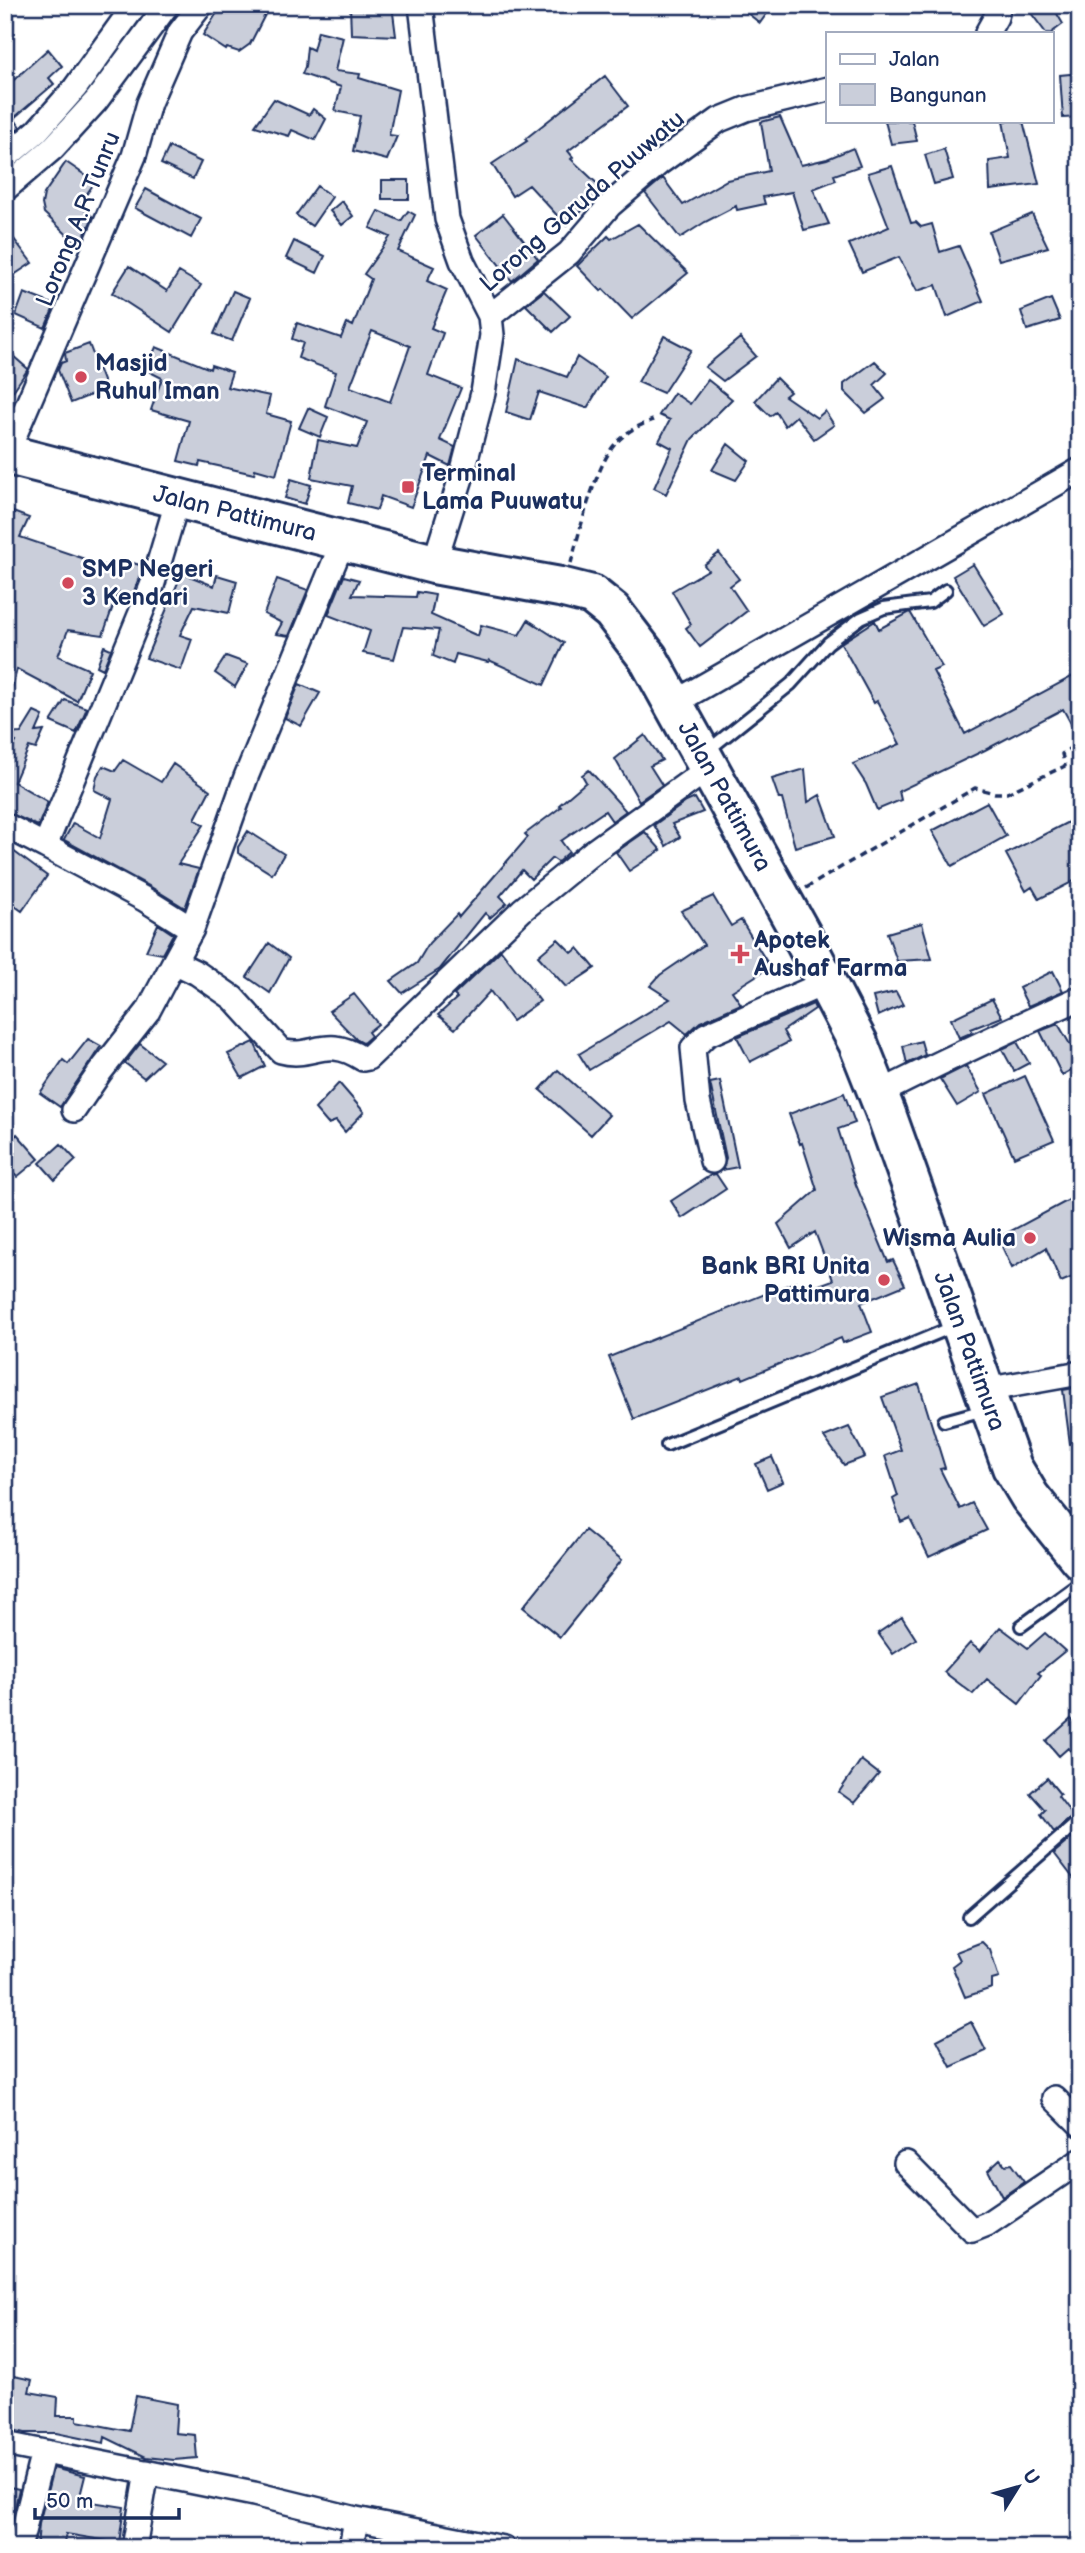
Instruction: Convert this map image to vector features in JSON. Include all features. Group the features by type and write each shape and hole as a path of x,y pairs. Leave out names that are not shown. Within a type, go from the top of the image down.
{"highway":[{"name":"Jalan Pattimura","path":"6,455 434,564 560,587 592,596 612,611 648,658 674,703 858,1042 1012,1467 1030,1497 1080,1559"}],"street":[{"path":"5,158 37,131 75,88 135,5"},
{"path":"5,189 53,148 96,101 167,5"},
{"name":"Lorong A.R Tunru","path":"6,455 134,156 155,91 180,32 201,5"},
{"path":"421,5 447,219 462,261 490,316 492,335 483,393 461,478 434,564"},
{"path":"988,32 999,5"},
{"name":"Lorong Garuda Puuwatu","path":"490,316 569,253 610,205 659,163 719,120 746,109 826,89"},
{"path":"674,703 1080,470"},
{"path":"45,846 148,599 178,499"},
{"path":"74,1110 148,1011 192,929 246,777 343,541"},
{"path":"174,962 197,973 233,998 281,1051 290,1053 322,1047 340,1048 363,1059 368,1058 522,910 706,761"},
{"path":"5,825 192,929"},
{"path":"712,1161 698,1101 693,1048 706,1035 825,983"},
{"path":"878,1094 948,1058 998,1038 1080,998"},
{"path":"988,1399 1080,1373"},
{"path":"1054,2098 1080,2124"},
{"path":"906,2162 972,2230 987,2224 1080,2161"},
{"path":"5,2444 254,2494 455,2543 503,2548"},
{"path":"19,2548 43,2452"},
{"path":"134,2548 147,2472"},
{"path":"351,2548 356,2519"}],"lane":[{"path":"706,761 791,684 828,643 862,618 884,608 930,602 946,590"},
{"path":"667,1446 961,1324"},
{"path":"944,1421 988,1399"},
{"path":"1021,1626 1080,1583"},
{"path":"969,1917 1080,1820"}],"path":[{"path":"560,587 571,563 583,518 607,455 625,434 653,420"},
{"path":"782,900 975,788 1007,793 1065,766 1062,754 1080,741"}],"building":[{"path":"222,5 270,5 250,44 239,52 227,48 226,50 203,35"},
{"path":"350,5 392,5 396,36 351,34"},
{"path":"737,5 773,5 760,23"},
{"path":"1025,5 1052,5 1063,24 1052,32 1045,32"},
{"path":"318,31 343,37 335,71 360,74 359,78 398,90 389,135 397,136 387,160 353,151 360,116 335,111 341,87 302,74 307,47 313,50"},
{"path":"48,49 62,66 49,78 54,84 14,118 20,127 5,139 5,88"},
{"path":"1080,73 1080,117 1063,118 1060,75"},
{"path":"605,76 628,106 568,151 573,157 571,159 605,191 566,225 529,185 512,196 492,164 527,141 525,139"},
{"path":"274,99 309,115 313,109 326,119 315,140 292,130 289,136 255,126"},
{"path":"780,117 801,165 827,159 853,148 860,166 834,175 836,180 813,189 829,224 804,230 792,192 763,197 765,204 737,210 736,206 680,238 645,193 663,178 683,205 727,180 769,171 761,122"},
{"path":"885,122 912,122 917,141 891,144"},
{"path":"1003,122 1023,122 1039,184 990,190 989,161 1010,158"},
{"path":"169,147 201,162 193,179 161,164"},
{"path":"944,149 953,179 934,184 925,155"},
{"path":"66,162 95,182 79,205 93,217 78,245 44,213 42,204 44,194"},
{"path":"892,166 911,223 916,222 921,227 932,224 940,252 959,246 983,301 947,317 936,285 917,291 899,257 862,272 849,244 889,227 868,173"},
{"path":"382,180 409,180 409,199 382,199"},
{"path":"317,186 332,197 312,226 296,215"},
{"path":"146,189 201,219 191,238 135,208"},
{"path":"342,201 353,216 342,225 330,211"},
{"path":"379,211 401,221 408,211 415,215 398,251 434,267 427,281 447,290 431,328 443,333 428,375 461,388 440,440 455,447 450,466 430,456 411,507 381,496 377,510 348,503 352,486 311,478 318,440 357,448 367,422 325,406 336,372 298,358 303,343 292,339 297,323 341,338 347,323 353,326 371,279 364,274 390,237 370,228","holes":["372,331 410,346 390,402 350,387"]},
{"path":"503,214 538,259 512,281 476,235"},
{"path":"1032,214 1048,247 999,260 989,232"},
{"path":"638,224 688,273 632,319 577,266 608,236 611,239"},
{"path":"5,227 32,263 14,275 5,265"},
{"path":"294,241 325,256 317,273 286,258"},
{"path":"129,266 167,291 179,272 201,285 172,332 112,293"},
{"path":"233,291 250,298 232,341 214,334"},
{"path":"544,291 570,316 553,332 526,305"},
{"path":"24,293 55,305 45,328 16,315"},
{"path":"1051,299 1060,320 1027,330 1021,311"},
{"path":"664,336 691,350 663,393 638,382"},
{"path":"740,338 756,356 723,381 705,367"},
{"name":"Masjid Ruhul Iman","path":"89,344 106,389 71,403 58,370 61,363 66,361 65,353"},
{"path":"156,347 210,369 211,365 232,372 227,387 270,396 266,414 291,421 276,475 255,469 254,474 200,462 199,466 178,461 189,421 151,410 162,378 146,370"},
{"path":"5,349 28,369 5,403"},
{"path":"577,357 606,377 587,408 539,392 530,420 506,412 518,359 567,377"},
{"path":"875,361 887,373 874,385 885,399 866,413 844,391 844,384"},
{"path":"776,378 790,392 785,396 817,418 825,411 834,425 814,439 796,416 785,426 776,412 770,416 755,401"},
{"path":"708,380 732,399 692,439 666,494 654,488 672,448 659,441 670,420 659,415 674,393 690,404"},
{"path":"308,408 328,417 320,437 299,428"},
{"path":"728,444 749,461 736,480 712,470"},
{"path":"291,479 311,485 305,504 285,498"},
{"path":"5,509 29,518 20,537 120,571 123,560 143,566 132,597 118,592 103,635 68,630 58,656 90,670 77,701 17,669 10,696 5,696"},
{"path":"719,553 739,579 730,586 747,611 700,647 686,628 691,624 672,591 708,570 704,565"},
{"path":"973,564 1004,614 984,626 953,576"},
{"path":"182,573 214,586 217,575 237,581 229,613 194,606 180,635 192,639 181,670 146,658"},
{"path":"344,576 359,580 352,595 416,597 417,592 435,595 431,615 478,636 481,625 519,635 528,620 564,643 544,685 489,660 488,662 456,654 453,664 433,656 439,630 403,627 394,659 363,653 370,631 328,615"},
{"path":"277,579 308,590 289,636 276,634 282,623 264,614"},
{"path":"910,612 942,667 933,671 965,734 1073,676 1080,689 1080,740 1063,709 899,791 901,800 877,810 866,784 853,764 900,744 841,643 875,621 879,629"},
{"path":"104,646 111,649 103,669 97,666"},
{"path":"226,656 248,664 235,687 215,673"},
{"path":"299,684 320,693 301,726 285,718"},
{"path":"65,700 87,708 76,733 51,722"},
{"path":"34,712 43,716 36,732 44,731 36,749 29,747 14,782 48,802 38,826 5,811 5,760 16,742 5,738 5,734 21,733"},
{"path":"645,735 662,760 650,766 662,785 639,801 615,759"},
{"path":"123,760 161,782 173,764 210,790 195,819 204,825 178,864 199,869 185,908 64,840 73,823 100,838 112,799 94,790 97,776 103,766 115,771"},
{"path":"805,769 808,802 820,795 835,836 795,847 782,799 779,799 772,779"},
{"path":"589,770 626,811 612,821 605,811 561,841 569,852 558,862 552,858 531,879 522,870 500,896 507,903 490,918 485,913 440,969 402,993 391,981 417,963 429,943 457,914 459,917 528,837 525,834 561,807 559,805 586,782 582,775"},
{"path":"695,798 703,812 672,824 680,837 666,846 654,825"},
{"path":"987,802 1006,836 952,866 932,831"},
{"path":"1080,816 1080,878 1039,899 1032,887 1026,891 1006,854"},
{"path":"248,831 284,854 272,874 238,853 238,847"},
{"path":"645,832 661,850 629,871 616,852"},
{"path":"5,845 47,876 22,911 5,899"},
{"path":"713,896 731,926 741,920 770,967 732,991 741,1004 700,1022 687,1034 671,1021 589,1070 579,1054 670,999 650,986 660,975 704,945 681,911"},
{"path":"922,923 932,959 897,961 887,933"},
{"path":"158,924 173,934 162,954 146,951"},
{"path":"558,939 572,953 578,948 595,968 566,987 538,956"},
{"path":"269,943 289,958 270,993 247,977"},
{"path":"501,950 540,1001 512,1021 490,991 455,1029 438,1015 457,998 454,995"},
{"path":"1053,971 1063,991 1028,1006 1019,988"},
{"path":"896,992 903,1005 878,1016 873,997"},
{"path":"354,994 378,1024 368,1032 371,1036 363,1043 329,1011"},
{"path":"992,999 1002,1017 971,1029 973,1032 959,1038 951,1019"},
{"path":"813,1004 815,1009 783,1031 789,1042 750,1062 737,1037"},
{"path":"1058,1024 1080,1061 1080,1065 1062,1075 1040,1031"},
{"path":"88,1039 101,1046 60,1107 40,1093 63,1060 68,1064"},
{"path":"921,1041 925,1055 907,1064 903,1046"},
{"path":"254,1042 265,1066 242,1078 228,1054"},
{"path":"1017,1042 1029,1063 1014,1071 1002,1049"},
{"path":"140,1044 162,1061 144,1078 125,1063"},
{"path":"966,1066 981,1092 957,1106 940,1079"},
{"path":"558,1070 609,1115 591,1135 540,1090"},
{"path":"1025,1076 1054,1140 1014,1157 986,1094"},
{"path":"720,1081 738,1167 722,1170 726,1158 710,1083"},
{"path":"339,1083 364,1112 345,1132 336,1121 328,1124 315,1109"},
{"path":"844,1093 855,1123 838,1129 856,1185 888,1262 893,1260 905,1285 861,1303 872,1332 843,1343 841,1338 743,1379 742,1376 634,1419 609,1357 795,1282 800,1292 833,1280 815,1232 791,1248 778,1224 817,1190 802,1143 800,1144 789,1114"},
{"path":"17,1134 39,1159 17,1177 5,1165 5,1147"},
{"path":"61,1144 76,1160 55,1180 40,1163"},
{"path":"716,1174 726,1189 682,1218 671,1201"},
{"path":"1080,1194 1080,1274 1061,1282 1046,1248 1012,1268 998,1238"},
{"path":"919,1384 945,1468 940,1469 960,1509 972,1503 987,1530 929,1557 910,1518 901,1522 893,1499 898,1496 885,1456 901,1450 882,1397"},
{"path":"1080,1387 1080,1444 1070,1444 1063,1390"},
{"path":"849,1427 865,1457 844,1465 824,1437"},
{"path":"772,1457 783,1482 767,1489 756,1464"},
{"path":"585,1530 622,1560 560,1637 523,1607"},
{"path":"902,1617 916,1639 893,1654 878,1633"},
{"path":"1000,1627 1028,1648 1045,1633 1065,1651 1038,1673 1041,1675 1019,1704 987,1679 973,1694 944,1672 970,1643 980,1651"},
{"path":"1071,1719 1080,1729 1080,1762 1068,1748 1059,1756 1046,1741"},
{"path":"861,1760 879,1774 854,1803 839,1792"},
{"path":"1047,1778 1073,1816 1054,1832 1041,1814 1045,1810 1030,1793"},
{"path":"1080,1831 1080,1887 1054,1853"},
{"path":"982,1942 990,1950 999,1978 992,1980 992,1988 965,1997 952,1966 960,1960 956,1952"},
{"path":"971,2022 986,2051 951,2067 937,2040"},
{"path":"1000,2159 1005,2165 1011,2164 1024,2182 1002,2197 988,2170"},
{"path":"5,2374 32,2380 29,2392 58,2397 57,2416 77,2416 77,2421 129,2431 136,2396 177,2404 175,2433 195,2435 197,2458 174,2460 146,2457 105,2437 104,2443 56,2433 25,2433 5,2428"},
{"path":"53,2468 85,2476 79,2500 124,2507 119,2543 66,2534 63,2548 37,2548 39,2524"},
{"path":"5,2486 19,2489 14,2511 5,2509"}],"place":[{"name":"Masjid Ruhul Iman","path":"81,377"},
{"name":"Terminal Lama Puuwatu","path":"408,487"},
{"name":"SMP Negeri 3 Kendari","path":"68,583"},
{"name":"Apotek Aushaf Farma","path":"740,954"},
{"name":"Wisma Aulia","path":"1030,1238"},
{"name":"Bank BRI Unita Pattimura","path":"884,1280"}]}
